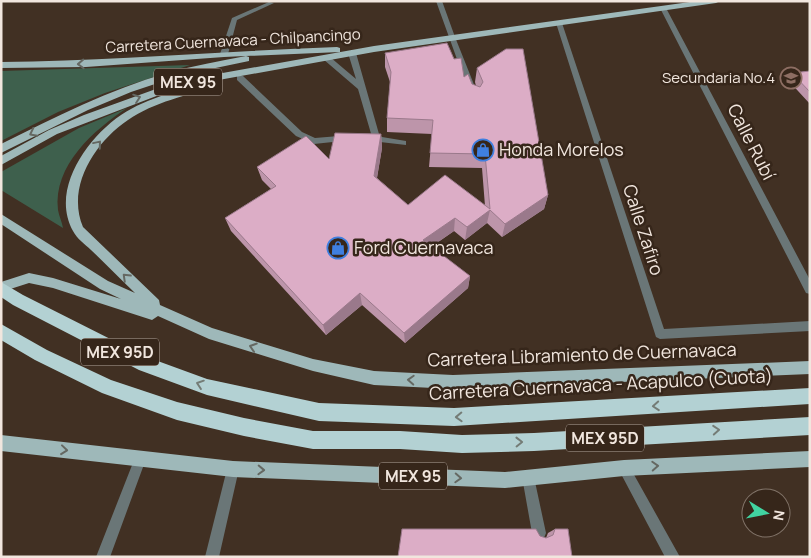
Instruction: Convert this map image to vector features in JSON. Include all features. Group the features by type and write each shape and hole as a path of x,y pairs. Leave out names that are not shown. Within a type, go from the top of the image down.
{"highway":[{"name":"Carretera Cuernavaca - Acapulco (Cuota)","path":"1,287 18,300 139,362 207,387 319,412 454,417 810,396"},
{"name":"MEX 95D","path":"1,331 41,355 108,387 177,411 244,427 313,440 400,440 462,444 534,442 810,426"}],"main road":[{"name":"MEX 95","path":"374,49 716,1"},
{"name":"Carretera Cuernavaca - Chilpancingo","path":"1,64 86,64 224,54 374,49"},
{"name":"Carretera Cuernavaca - Chilpancingo","path":"1,161 80,120 154,92 226,74 327,59 374,49"},
{"path":"2,149 77,111 171,75 278,53"},
{"path":"161,311 78,229 70,210 72,188 76,174 98,143 125,117 170,98 240,78 307,62"},
{"name":"Carretera Libramiento de Cuernavaca","path":"1,218 104,285 210,333 272,354 374,378 453,382 810,367"},
{"path":"1,287 29,278 53,283 210,333"},
{"path":"1,435 9,444"},
{"name":"MEX 95","path":"9,444 233,469 505,480 624,468 810,459"}],"street":[{"path":"439,1 475,97"},
{"path":"224,54 234,19 270,3"},
{"name":"Calle Rubí","path":"663,8 810,290"},
{"name":"Calle Zafiro","path":"559,22 660,334 810,326"},
{"path":"352,54 375,135 380,139 403,143"},
{"path":"327,59 363,89"},
{"path":"240,78 299,134 308,140 339,139"},
{"path":"103,557 140,459"},
{"path":"624,468 673,557"},
{"path":"212,557 233,469"},
{"path":"528,478 539,533"}],"green space":[{"path":"190,65 105,93 58,112 1,141 1,71"},
{"path":"127,108 89,138 69,164 62,178 58,194 58,210 63,228 1,190 1,172 79,128"}],"building":[{"path":"447,43 454,59 461,58 464,77 468,74 472,84 480,87 483,82 477,68 506,49 523,49 548,195 505,224 490,210 467,227 455,218 423,240 470,276 404,333 360,293 323,325 225,218 276,186 257,167 306,136 329,159 335,133 381,134 374,176 408,205 445,175 490,209 485,154 430,153 433,120 387,118 391,72 385,53"},
{"path":"810,71 810,92 792,73"},
{"path":"402,529 536,529 540,536 546,538 553,535 555,529 568,529 572,557 398,557"}],"place":[{"name":"Secundaria No.4","path":"791,78"},
{"name":"Honda Morelos","path":"483,150"},
{"name":"Ford Cuernavaca","path":"338,248"}]}
